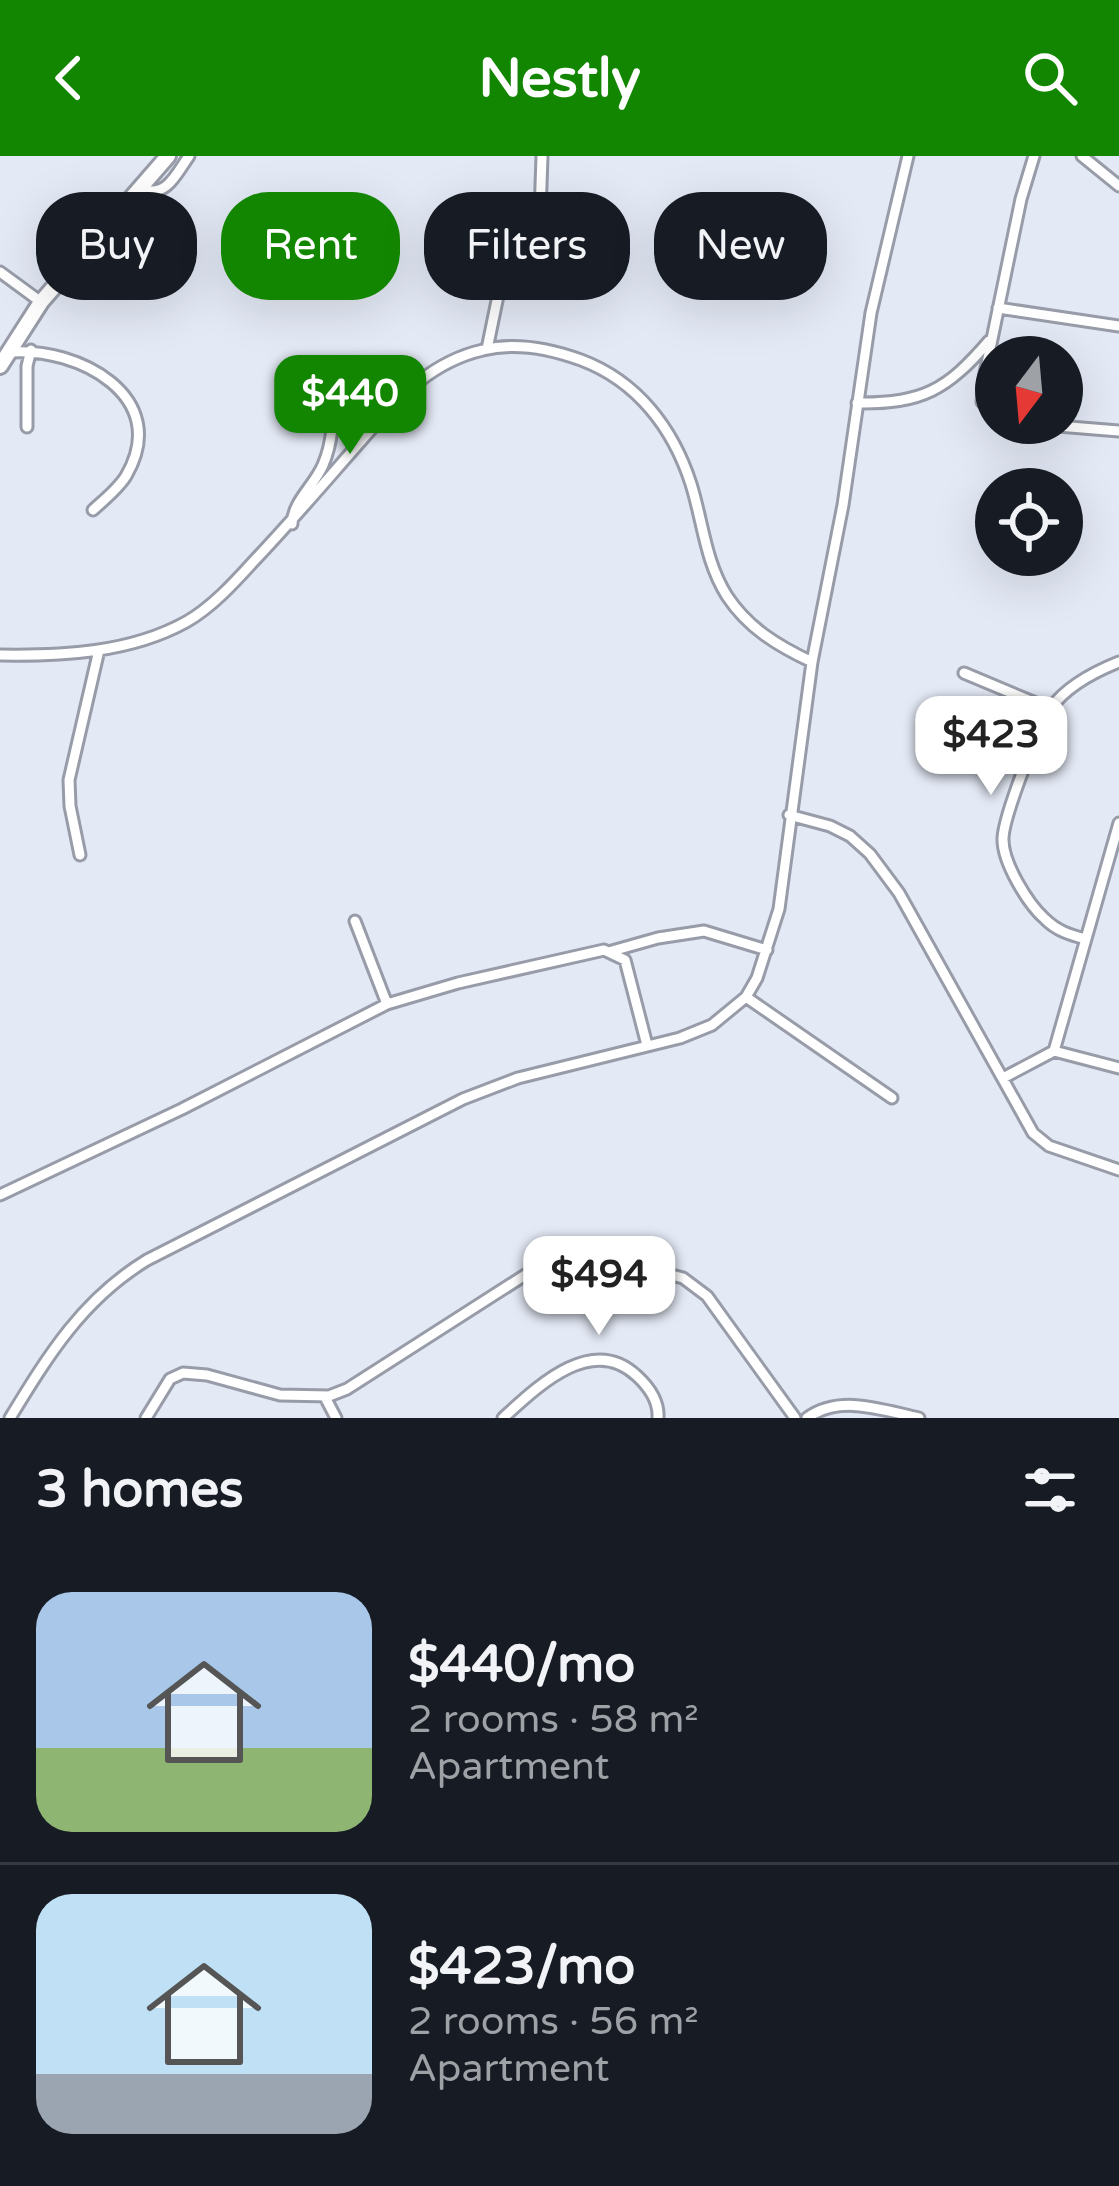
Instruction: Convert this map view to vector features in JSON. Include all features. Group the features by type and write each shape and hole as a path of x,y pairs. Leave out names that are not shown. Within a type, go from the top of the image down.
{"street":[{"path":"0,366 41,302 168,156"},
{"path":"142,189 162,192 189,156"},
{"path":"487,349 499,291 527,247 540,215 542,156"},
{"path":"10,1418 87,1306 111,1282 147,1260 463,1099 518,1078 712,1025 746,998 779,909 812,662 871,313 908,156"},
{"path":"992,336 1034,156"},
{"path":"1082,156 1119,186"},
{"path":"0,272 41,302"},
{"path":"998,308 1119,326"},
{"path":"0,655 98,650 185,622 292,524 387,410 415,384 447,361 487,349 552,350 597,366 634,389 658,418 683,465 706,550 727,596 766,637 812,662"},
{"path":"11,352 32,350 89,365 123,390 133,410 136,446 130,469 93,510"},
{"path":"27,427 27,365 32,350"},
{"path":"857,403 897,403 935,391 975,357"},
{"path":"292,524 296,506 318,476 332,441 334,379"},
{"path":"1083,428 1119,431"},
{"path":"80,855 69,780 98,650"},
{"path":"1086,939 1062,932 1037,911 1005,854 1003,841 1006,820 1051,709 1076,684 1119,662"},
{"path":"964,673 1051,709"},
{"path":"789,815 830,826 870,854 899,893 1025,1122 1048,1147 1119,1170"},
{"path":"1054,1051 1119,823"},
{"path":"355,921 387,1004"},
{"path":"0,1195 387,1004 458,983 704,931 767,950"},
{"path":"612,951 630,966 647,1046"},
{"path":"746,998 892,1099"},
{"path":"1003,1078 1054,1051 1119,1068"},
{"path":"146,1418 170,1379 182,1373 280,1395 325,1397 347,1390 533,1270 570,1256 598,1256 683,1278 707,1297 794,1418"},
{"path":"503,1418 558,1374 574,1365 604,1360 628,1367 639,1377 656,1403 658,1418"},
{"path":"325,1397 336,1418"},
{"path":"807,1418 831,1405 847,1404 920,1418"}]}
